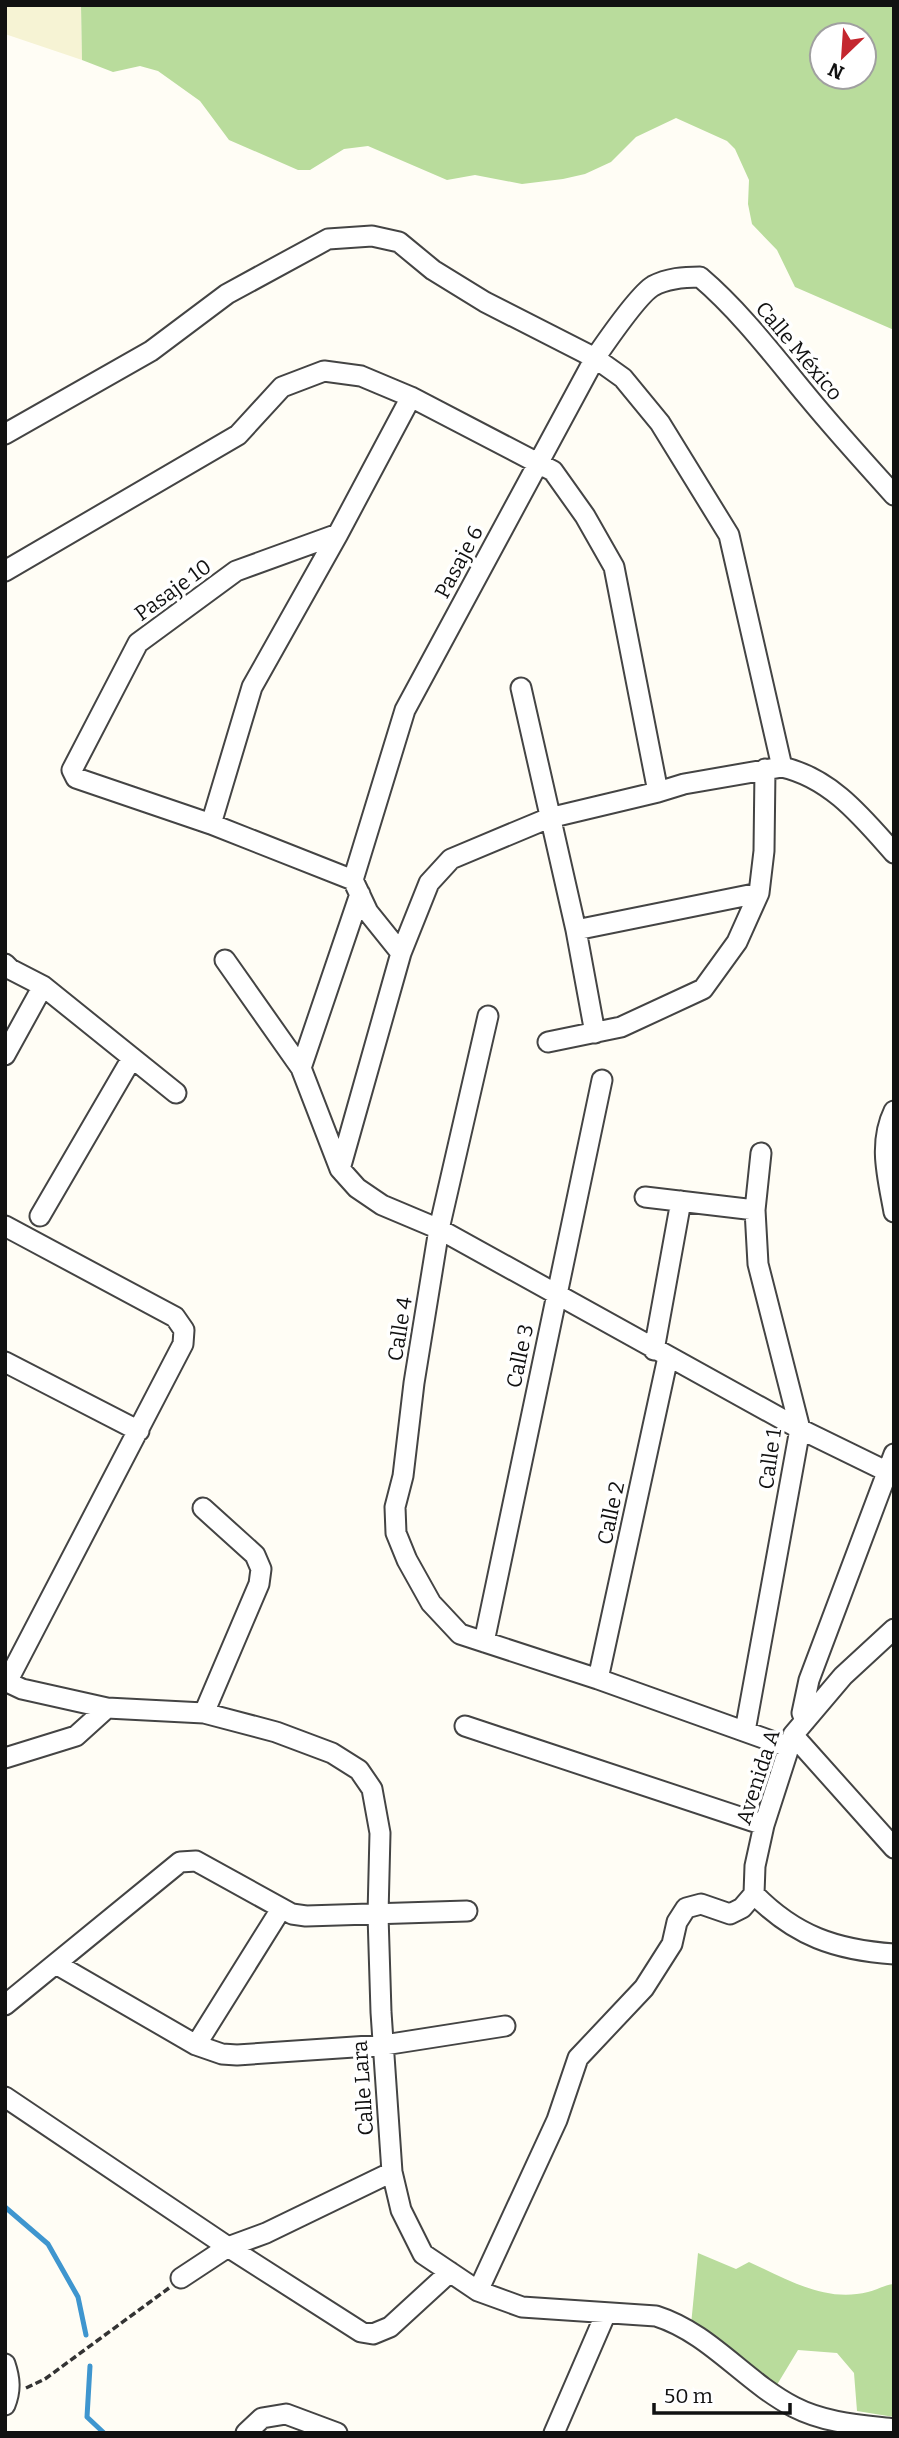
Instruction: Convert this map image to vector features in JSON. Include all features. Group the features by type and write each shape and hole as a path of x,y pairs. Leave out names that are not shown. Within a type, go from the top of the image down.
{"street":[{"path":"5,434 150,351 227,293 328,239 372,236 399,242 433,270 485,302 595,358 623,378 660,423 729,535 774,768 759,893 737,942 704,989 621,1027 548,1042"},
{"name":"Calle México","path":"651,287 677,277 700,277 752,329 837,433 894,495"},
{"name":"Pasaje 6","path":"301,1068 356,887 405,710 595,358 619,324 651,287"},
{"path":"5,571 239,436 282,387 324,371 360,376 411,397 553,471 585,516 614,568 658,793"},
{"path":"401,953 368,912 356,887 211,824 251,687 338,534 411,397"},
{"name":"Pasaje 10","path":"211,824 76,778 72,773 73,766 138,643 236,571 338,534"},
{"path":"521,688 576,930 595,1033"},
{"path":"340,1169 401,953 429,883 451,859 549,818 658,793 684,784 774,768 796,770 834,791 860,814 894,853"},
{"path":"576,930 759,893"},
{"path":"225,960 301,1068 340,1169 358,1188 382,1205 439,1229 800,1429 891,1463 809,1680 795,1734"},
{"path":"5,964 43,986 177,1093"},
{"path":"5,1055 43,986"},
{"name":"Calle 4","path":"484,1642 460,1634 432,1603 407,1560 396,1533 395,1507 403,1476 414,1383 439,1229 488,1016"},
{"path":"40,1216 132,1058"},
{"name":"Calle 3","path":"484,1642 602,1080"},
{"path":"894,1111 884,1138 885,1162 894,1212"},
{"name":"Calle 1","path":"745,1731 800,1429 758,1264 755,1210 761,1153"},
{"path":"645,1197 755,1210"},
{"name":"Calle 2","path":"598,1679 661,1354 681,1201"},
{"path":"5,1226 175,1317 184,1330 183,1345 6,1682"},
{"path":"5,1362 139,1431"},
{"path":"204,1508 255,1555 261,1569 258,1584 204,1713"},
{"name":"Avenida A","path":"754,1894 755,1866 764,1825 795,1734 843,1675 894,1629"},
{"path":"484,1642 745,1731 795,1734 894,1848"},
{"name":"Calle Lara","path":"6,1682 22,1689 107,1708 204,1713 276,1732 332,1753 359,1770 372,1789 380,1833 378,1915 392,2172 401,2210 423,2253 478,2291 522,2307 656,2316 675,2322 793,2407 825,2420 894,2428"},
{"path":"5,1758 76,1736 107,1708"},
{"path":"465,1726 764,1825"},
{"path":"5,2005 180,1862 187,1860 196,1861 281,1909 306,1916 467,1911"},
{"path":"478,2291 557,2120 578,2058 643,1988 672,1944 677,1922 686,1908 701,1904 730,1914 741,1908 754,1894 771,1912 807,1935 858,1951 894,1954"},
{"path":"196,2045 281,1909"},
{"path":"56,1964 196,2045 222,2054 384,2045 505,2026"},
{"path":"5,2097 228,2247 361,2332 373,2334 390,2327 450,2272"},
{"path":"181,2278 228,2247 265,2233 392,2172"},
{"path":"554,2433 606,2313"},
{"path":"5,2364 10,2379 7,2401"},
{"path":"246,2433 262,2418 286,2414 337,2433"}],"path":[{"path":"7,2401 45,2379 181,2278"}],"shaded area":[{"path":"5,5 81,5 82,60 5,34"}],"green space":[{"path":"81,5 894,5 894,330 795,287 777,250 752,224 748,204 749,180 735,149 727,141 676,118 636,137 611,162 585,174 563,179 522,184 475,175 447,180 368,146 344,149 310,170 298,170 229,140 200,101 158,71 140,66 113,72 82,60"},
{"path":"698,2253 736,2269 749,2262 821,2292 852,2295 894,2284 894,2417 857,2411 854,2373 837,2353 798,2350 775,2388 691,2325"}],"waterway":[{"path":"5,2207 48,2244 78,2297 86,2335"},
{"path":"90,2366 87,2417 104,2433"}]}
